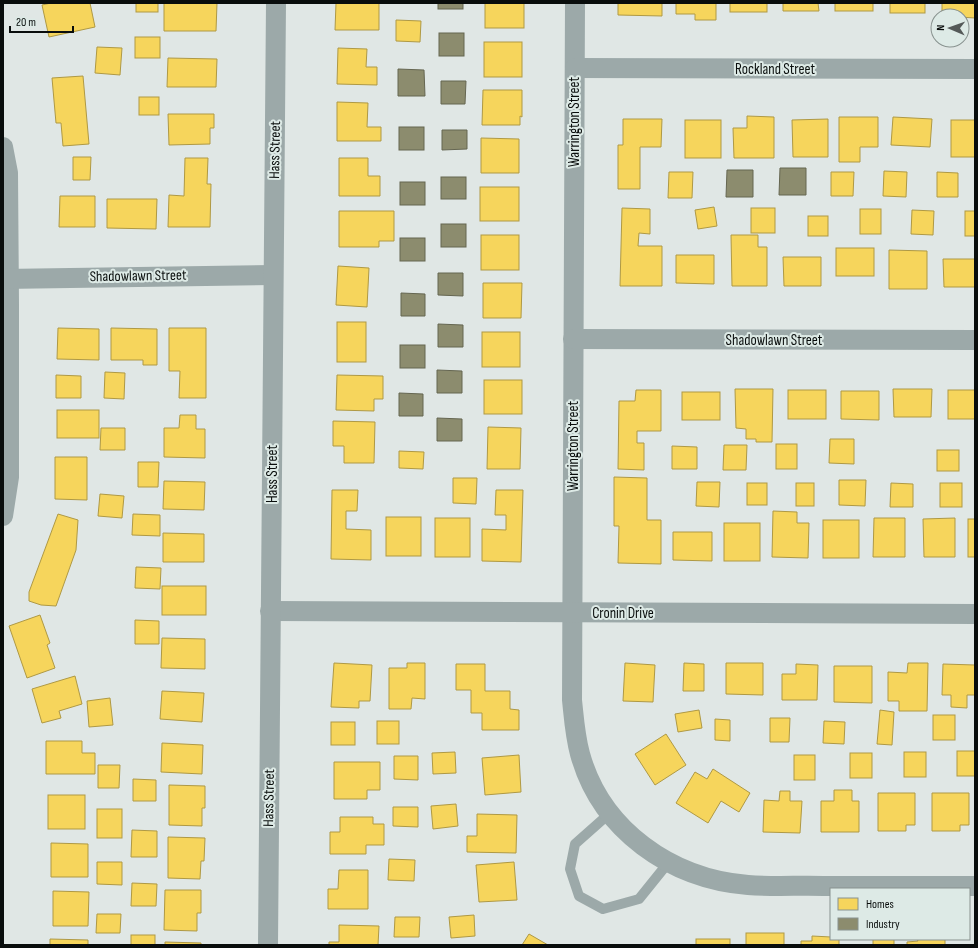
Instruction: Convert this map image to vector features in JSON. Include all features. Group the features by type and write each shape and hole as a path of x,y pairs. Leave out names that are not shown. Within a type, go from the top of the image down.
{"street":[{"name":"Hass Street","path":"268,945 276,3"},
{"name":"Warrington Street","path":"575,3 572,700 575,735 587,775 602,803 628,834 664,861 680,869 710,879 748,885 975,886"},
{"name":"Rockland Street","path":"575,68 975,69"},
{"path":"3,146 8,173 6,279 8,477 3,516"},
{"name":"Shadowlawn Street","path":"6,279 273,275"},
{"name":"Shadowlawn Street","path":"573,339 975,340"},
{"name":"Cronin Drive","path":"270,611 975,614"}],"lane":[{"path":"610,813 575,844 570,869 579,896 604,909 639,899 664,861"}],"building: Homes":[{"path":"51,3 90,3 95,27 49,37 42,5"},
{"path":"136,3 158,3 158,12 136,12"},
{"path":"164,3 217,3 216,31 164,31"},
{"path":"336,3 379,3 379,30 335,30"},
{"path":"485,3 524,3 524,28 485,28"},
{"path":"618,3 662,3 662,16 618,15"},
{"path":"676,3 716,3 716,20 695,20 695,14 676,14"},
{"path":"730,3 767,3 767,12 730,12"},
{"path":"783,3 818,3 819,11 783,11"},
{"path":"835,3 873,3 873,11 835,11"},
{"path":"890,3 925,3 925,13 890,13"},
{"path":"942,3 975,3 975,18 970,18 970,8 942,8"},
{"path":"396,20 421,21 420,42 396,41"},
{"path":"135,37 160,37 160,58 135,58"},
{"path":"484,42 522,42 522,77 484,77"},
{"path":"97,47 122,48 120,75 95,73"},
{"path":"338,48 367,49 366,67 377,67 377,85 337,84"},
{"path":"168,58 217,59 216,87 167,87"},
{"path":"83,76 89,144 63,146 61,123 56,123 52,78"},
{"path":"483,90 522,90 522,117 520,116 520,125 482,125"},
{"path":"139,97 159,97 159,115 139,115"},
{"path":"337,102 368,103 367,127 381,127 381,141 337,141"},
{"path":"168,114 214,114 214,128 210,128 210,144 169,145"},
{"path":"747,116 774,117 774,158 734,158 733,128 747,128"},
{"path":"839,117 878,117 878,147 860,147 860,162 839,162"},
{"path":"893,117 932,119 930,147 891,145"},
{"path":"623,119 662,119 661,147 640,147 640,189 618,189 618,145 623,145"},
{"path":"828,119 828,157 793,157 792,120"},
{"path":"685,120 721,120 721,158 685,158"},
{"path":"951,120 975,120 975,157 951,157"},
{"path":"481,138 519,139 519,173 481,173"},
{"path":"73,157 91,157 90,180 73,180"},
{"path":"185,158 208,158 207,184 211,184 210,227 168,227 169,195 184,196"},
{"path":"339,158 368,158 368,176 380,176 380,196 339,196"},
{"path":"884,171 907,172 906,197 883,196"},
{"path":"669,172 693,172 692,198 668,198"},
{"path":"831,172 854,172 853,196 831,196"},
{"path":"937,172 958,173 958,197 937,197"},
{"path":"480,187 519,187 519,221 480,221"},
{"path":"60,196 95,196 95,227 59,227"},
{"path":"107,199 157,199 156,229 107,228"},
{"path":"714,207 717,226 698,229 695,210"},
{"path":"622,208 650,209 650,234 639,233 638,246 662,246 662,286 620,286"},
{"path":"751,208 775,208 775,233 751,233"},
{"path":"860,209 881,209 881,234 860,234"},
{"path":"912,210 934,211 933,235 911,234"},
{"path":"339,211 394,211 394,241 379,241 379,247 339,247"},
{"path":"965,211 975,211 975,236 965,236"},
{"path":"808,216 828,216 828,236 808,236"},
{"path":"481,235 519,235 519,270 481,270"},
{"path":"731,235 758,235 758,247 767,247 767,286 732,286"},
{"path":"836,248 874,248 874,276 836,276"},
{"path":"889,250 927,251 927,289 889,289"},
{"path":"676,255 714,255 714,284 676,283"},
{"path":"783,257 821,257 821,286 784,286"},
{"path":"943,259 975,259 975,287 944,287"},
{"path":"338,266 369,268 367,307 336,305"},
{"path":"483,283 522,283 521,318 483,318"},
{"path":"337,322 366,322 366,362 337,362"},
{"path":"58,328 99,329 99,360 57,359"},
{"path":"111,328 157,329 157,365 143,365 143,360 111,360"},
{"path":"169,328 206,328 206,398 179,398 180,371 169,371"},
{"path":"482,332 520,332 520,367 482,367"},
{"path":"105,372 125,373 124,399 104,398"},
{"path":"56,375 81,376 81,398 56,398"},
{"path":"337,375 383,376 383,399 374,399 374,411 336,410"},
{"path":"484,380 522,380 522,414 484,414"},
{"path":"735,389 773,389 772,442 756,442 756,439 746,439 746,429 736,428"},
{"path":"893,389 932,389 931,417 894,417"},
{"path":"636,390 661,390 661,431 637,431 637,443 644,443 644,470 618,469 619,401 635,401"},
{"path":"788,390 826,390 826,419 788,419"},
{"path":"948,390 975,390 975,419 948,419"},
{"path":"841,391 879,391 879,420 841,419"},
{"path":"682,392 720,392 720,420 682,420"},
{"path":"57,410 99,410 99,438 57,438"},
{"path":"180,415 196,415 196,429 205,429 205,458 164,457 164,428 179,428"},
{"path":"333,421 375,422 374,463 344,463 344,446 333,446"},
{"path":"488,427 521,428 520,469 487,469"},
{"path":"101,428 125,428 125,450 100,450"},
{"path":"830,439 854,439 854,464 829,463"},
{"path":"776,444 797,444 797,469 776,469"},
{"path":"724,445 747,445 746,470 723,470"},
{"path":"672,446 697,447 697,469 672,469"},
{"path":"937,450 959,450 959,471 937,471"},
{"path":"399,451 424,452 423,469 399,468"},
{"path":"55,457 87,457 87,500 55,499"},
{"path":"138,462 159,462 158,487 138,487"},
{"path":"614,477 647,478 647,520 661,520 661,564 618,563 619,526 614,526"},
{"path":"453,478 477,478 476,504 453,503"},
{"path":"839,480 866,480 865,506 839,505"},
{"path":"164,481 205,482 204,510 163,509"},
{"path":"697,482 720,482 719,507 696,506"},
{"path":"747,483 767,483 767,505 747,505"},
{"path":"796,483 814,483 814,506 796,506"},
{"path":"891,483 913,484 913,507 890,507"},
{"path":"940,483 962,483 962,507 940,507"},
{"path":"332,490 358,490 357,511 346,511 346,529 371,530 371,560 331,559"},
{"path":"496,490 523,490 521,562 482,561 482,529 506,530 506,515 495,515"},
{"path":"100,494 124,496 122,518 98,516"},
{"path":"773,511 797,512 797,523 809,523 808,558 772,557"},
{"path":"58,514 78,520 76,550 56,606 41,605 29,601 29,592"},
{"path":"133,514 160,515 160,536 132,535"},
{"path":"386,517 421,517 421,556 386,556"},
{"path":"435,518 470,518 470,557 435,557"},
{"path":"874,518 905,518 905,557 873,557"},
{"path":"955,518 955,557 924,557 923,519"},
{"path":"968,519 975,519 975,557 968,557"},
{"path":"823,520 859,520 859,558 823,558"},
{"path":"724,523 760,523 760,561 724,561"},
{"path":"673,532 712,532 712,561 673,560"},
{"path":"163,533 204,534 204,562 163,562"},
{"path":"136,567 161,568 160,589 135,588"},
{"path":"162,586 206,586 206,615 162,615"},
{"path":"40,615 50,643 47,645 55,668 27,678 9,626"},
{"path":"135,620 159,621 159,644 135,644"},
{"path":"162,638 205,639 205,669 161,668"},
{"path":"334,663 372,665 370,701 359,701 359,708 331,707"},
{"path":"407,663 425,663 425,699 412,698 411,709 389,709 389,668 407,668"},
{"path":"625,663 655,665 653,702 623,701"},
{"path":"684,663 704,664 704,691 683,691"},
{"path":"726,663 763,663 763,695 726,694"},
{"path":"908,663 928,663 927,711 899,711 899,701 888,701 888,672 907,673"},
{"path":"456,664 485,664 485,691 510,691 510,709 519,710 519,730 482,730 482,713 471,713 471,690 456,690"},
{"path":"796,664 818,665 817,700 782,700 782,674 796,674"},
{"path":"943,664 975,665 975,695 967,695 967,708 951,707 951,695 942,695"},
{"path":"834,666 872,666 872,703 834,702"},
{"path":"75,676 82,704 59,711 61,718 42,723 32,689"},
{"path":"162,691 204,693 202,722 160,719"},
{"path":"110,698 113,725 89,727 87,701"},
{"path":"699,710 702,728 678,732 675,714"},
{"path":"880,710 894,712 892,745 877,744"},
{"path":"933,715 955,715 955,740 933,740"},
{"path":"770,718 790,718 789,742 770,742"},
{"path":"715,719 730,720 730,741 715,740"},
{"path":"377,721 399,721 399,744 377,744"},
{"path":"824,721 845,722 844,744 823,743"},
{"path":"331,722 355,722 355,745 331,745"},
{"path":"666,734 686,765 655,785 635,754"},
{"path":"46,741 82,741 82,753 95,753 95,774 46,774"},
{"path":"162,743 203,745 202,774 161,772"},
{"path":"957,751 975,751 975,776 957,776"},
{"path":"455,752 456,773 433,774 432,753"},
{"path":"904,752 926,752 926,777 904,777"},
{"path":"850,753 872,753 872,778 850,778"},
{"path":"519,755 521,792 485,795 482,758"},
{"path":"794,755 815,755 815,780 794,780"},
{"path":"394,756 418,756 418,780 394,779"},
{"path":"334,762 380,762 380,790 367,790 367,799 334,799"},
{"path":"98,765 120,765 119,788 98,788"},
{"path":"713,769 750,793 739,812 721,801 708,823 676,803 695,772 707,779"},
{"path":"133,779 156,780 156,801 133,801"},
{"path":"169,785 205,786 205,808 202,808 202,826 169,825"},
{"path":"834,790 852,790 852,801 859,801 859,832 821,832 821,801 834,801"},
{"path":"780,791 790,791 790,801 802,801 800,833 763,832 764,800 779,801"},
{"path":"878,793 915,793 915,825 906,825 906,831 878,831"},
{"path":"932,793 969,793 969,825 960,825 960,831 932,831"},
{"path":"48,795 85,795 85,829 48,829"},
{"path":"456,804 458,826 433,829 431,806"},
{"path":"393,807 418,807 418,827 393,826"},
{"path":"97,809 122,809 122,838 97,838"},
{"path":"477,814 517,815 516,853 467,852 467,836 477,836"},
{"path":"340,817 373,817 373,824 384,824 384,845 366,845 366,854 330,854 330,832 340,832"},
{"path":"132,830 157,831 157,857 131,857"},
{"path":"168,837 205,838 204,861 201,861 200,879 168,878"},
{"path":"51,843 88,844 88,877 51,877"},
{"path":"389,859 415,860 414,881 388,880"},
{"path":"97,862 122,862 122,885 97,884"},
{"path":"514,862 517,900 479,902 476,865"},
{"path":"339,870 368,870 368,909 328,909 328,889 338,889"},
{"path":"132,883 157,884 156,906 131,906"},
{"path":"165,890 201,890 201,913 197,913 197,931 164,930"},
{"path":"53,891 89,892 88,926 53,926"},
{"path":"97,914 121,914 120,933 96,933"},
{"path":"474,915 475,936 451,938 449,917"},
{"path":"395,917 420,917 419,937 394,937"},
{"path":"339,925 379,926 378,945 329,945 329,942 339,942"},
{"path":"746,933 784,933 784,945 746,945"},
{"path":"529,934 548,945 522,945"},
{"path":"131,935 155,935 155,945 131,945"},
{"path":"812,936 830,937 830,940 839,940 839,945 801,945 801,941 812,941"},
{"path":"50,939 88,940 88,945 50,945"},
{"path":"696,939 730,939 730,945 696,945"},
{"path":"873,940 894,940 894,945 873,945"},
{"path":"945,940 945,945 907,945 907,942"},
{"path":"165,942 201,943 201,945 165,945"}],"building: Industry":[{"path":"438,3 463,3 463,9 438,9"},
{"path":"439,33 464,33 464,56 439,56"},
{"path":"398,69 424,70 425,96 398,96"},
{"path":"441,81 466,81 465,104 441,104"},
{"path":"399,127 424,127 424,150 399,150"},
{"path":"442,130 467,130 467,149 442,150"},
{"path":"780,168 806,168 806,195 779,195"},
{"path":"727,170 753,170 753,197 726,197"},
{"path":"441,177 466,177 466,199 441,199"},
{"path":"400,182 425,182 425,205 400,205"},
{"path":"441,224 466,224 466,247 441,247"},
{"path":"400,238 425,238 425,261 400,261"},
{"path":"438,273 463,273 463,296 438,295"},
{"path":"401,293 425,294 425,316 401,316"},
{"path":"438,324 463,325 463,347 438,347"},
{"path":"400,345 425,345 425,368 400,368"},
{"path":"437,370 462,371 462,393 437,393"},
{"path":"399,393 423,394 423,416 399,416"},
{"path":"437,418 462,419 462,441 437,441"}]}
